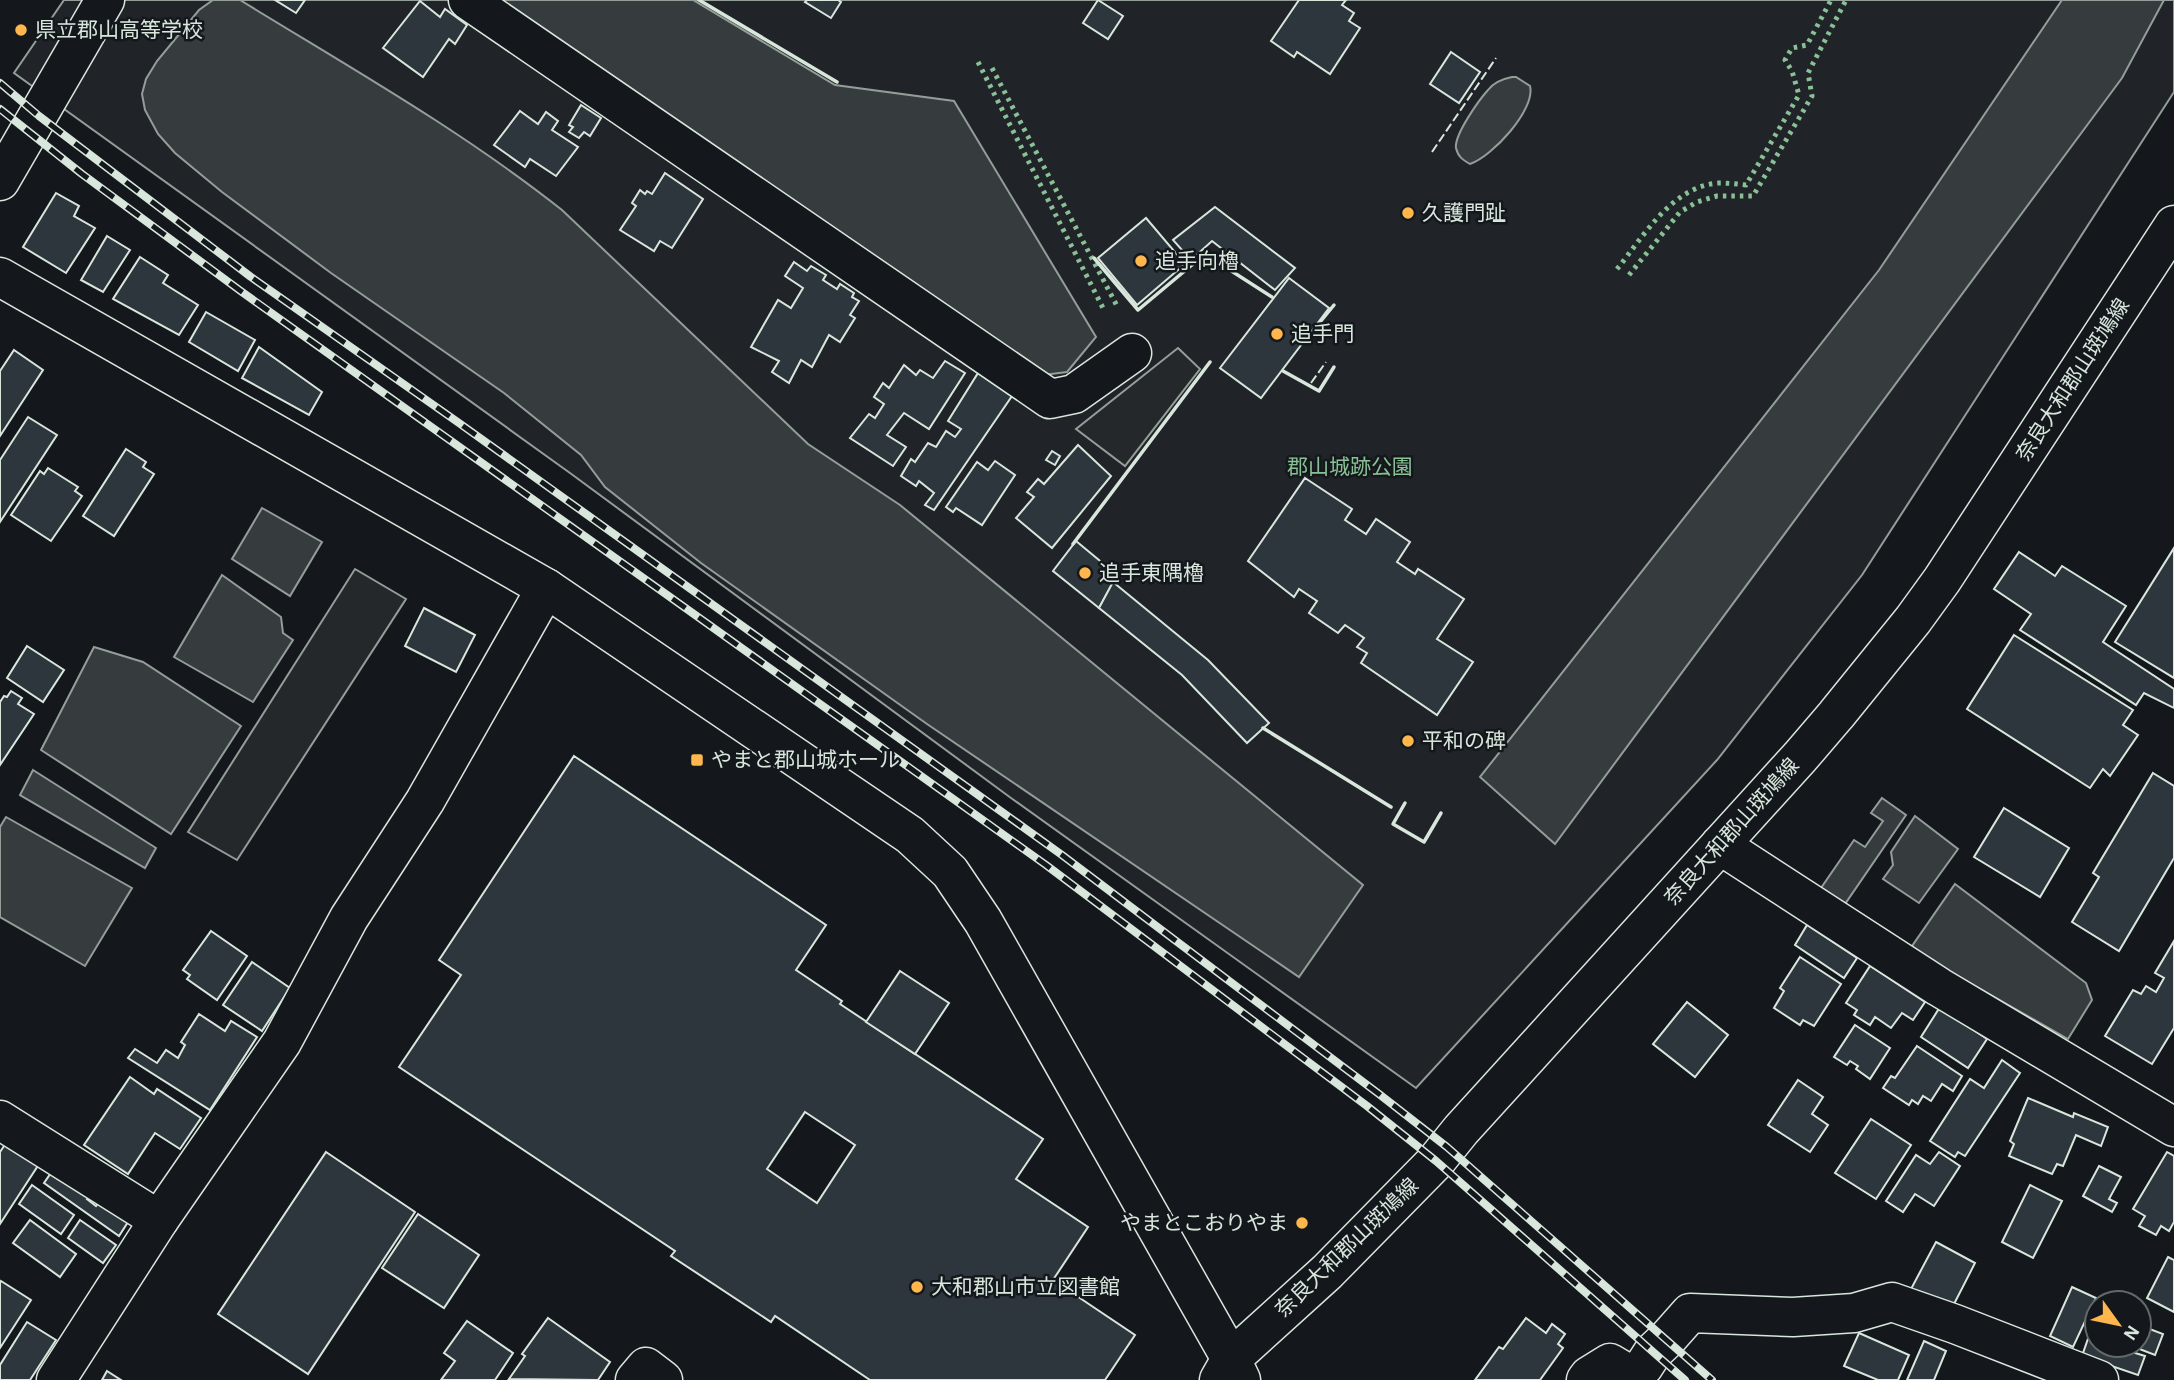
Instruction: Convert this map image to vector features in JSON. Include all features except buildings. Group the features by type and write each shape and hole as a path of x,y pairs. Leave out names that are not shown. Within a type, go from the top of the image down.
{"street":[{"path":"0,181 105,0"},
{"path":"468,0 1049,399 1074,394 1132,353"},
{"name":"奈良大和郡山斑鳩線","path":"1230,1373 1419,1178 1836,715 1936,588 2174,225"},
{"path":"0,277 546,588 910,835 950,872 983,921 1230,1373"},
{"path":"56,1380 159,1220 282,1042 349,918 425,801 546,588"},
{"path":"1720,845 1939,987 2174,1127"},
{"path":"0,1119 159,1220"},
{"path":"1586,1380 1610,1363 1631,1378 1690,1313 1793,1317 1854,1313 1892,1302 2099,1380"},
{"path":"635,1380 646,1367 663,1380"}],"green space":[{"name":"郡山城跡公園","path":"64,0 2174,0 2174,92 1862,575 1717,760 1416,1088 1011,798 570,473 14,73"}],"shaded area":[{"path":"213,0 240,0 444,126 562,210 808,444 900,505 1363,885 1299,977 927,724 701,563 605,487 581,455 504,393 331,273 222,192 175,153 158,134 145,110 142,94 146,79 157,61 199,10"},
{"path":"499,0 693,0 835,85 954,101 1096,337 1067,372 1035,376"},
{"path":"2062,0 2164,0 2122,78 1555,844 1480,777 1879,270"},
{"path":"1512,77 1530,86 1526,107 1500,142 1490,152 1470,164 1461,158 1456,148 1463,127 1490,87 1498,81"},
{"path":"1178,348 1200,369 1125,466 1076,429"},
{"path":"262,508 322,542 290,596 232,559"},
{"path":"355,569 406,599 237,860 188,832"},
{"path":"222,575 281,617 283,633 293,640 253,702 174,657"},
{"path":"94,647 143,662 241,726 171,834 41,750"},
{"path":"33,770 156,848 145,868 20,795"},
{"path":"1882,798 1906,815 1845,904 1821,888 1854,840 1865,847 1883,821 1871,813"},
{"path":"1915,816 1958,849 1919,903 1883,879 1893,865 1891,852"},
{"path":"6,817 132,888 85,966 0,917 0,827"},
{"path":"1955,884 2086,983 2092,1000 2068,1039 1910,949"}],"railway":[{"path":"0,83 39,116 251,277 1062,855 1379,1094 1447,1147 1712,1380"},
{"path":"0,109 82,174 242,292 1046,865 1367,1106 1436,1161 1685,1380"}],"hedge":[{"path":"1617,269 1660,215 1687,193 1702,186 1719,183 1746,185 1799,95 1792,71 1785,60 1792,48 1807,45 1831,0"},
{"path":"1629,275 1680,212 1697,202 1717,196 1753,196 1812,96 1808,73 1846,0"},
{"path":"978,62 1105,312"},
{"path":"992,68 1117,306"}],"fence":[{"path":"1432,152 1496,58"},
{"path":"1311,383 1326,362"}],"wall":[{"path":"699,0 837,82"},
{"path":"1094,258 1138,310 1205,254 1272,297"},
{"path":"1316,327 1334,305"},
{"path":"1073,544 1210,362"},
{"path":"1283,371 1319,391 1334,367"},
{"path":"1263,728 1391,807"},
{"path":"1405,803 1393,824 1424,842 1441,813"}],"place":[{"name":"県立郡山高等学校","path":"21,30"},
{"name":"久護門趾","path":"1408,213"},
{"name":"追手向櫓","path":"1141,261"},
{"name":"追手門","path":"1277,334"},
{"name":"追手東隅櫓","path":"1085,573"},
{"name":"平和の碑","path":"1408,741"},
{"name":"やまと郡山城ホール","path":"697,760"},
{"name":"やまとこおりやま","path":"1302,1223"},
{"name":"大和郡山市立図書館","path":"917,1287"}]}
